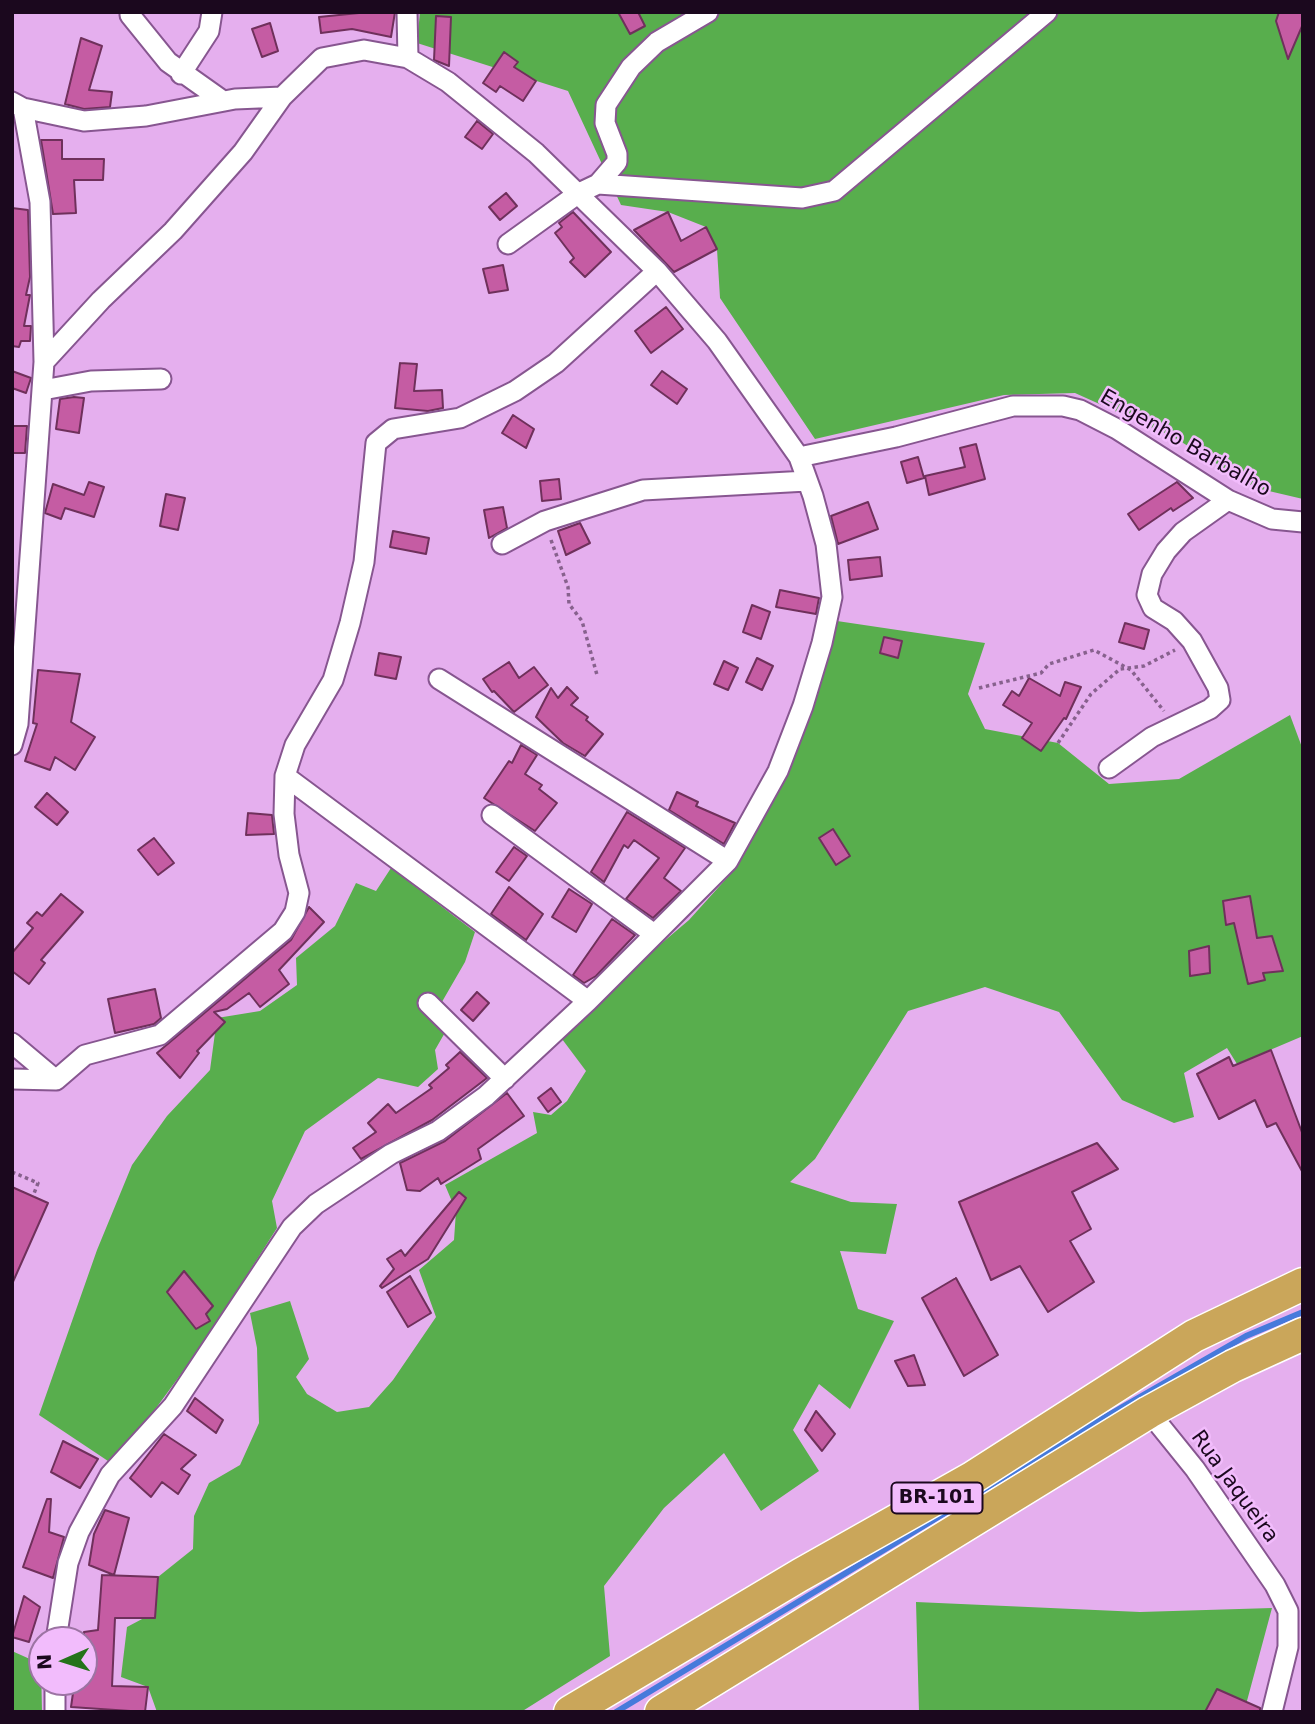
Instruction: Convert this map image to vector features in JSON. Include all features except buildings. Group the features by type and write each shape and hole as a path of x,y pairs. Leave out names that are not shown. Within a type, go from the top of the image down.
{"highway":[{"name":"BR-101","path":"570,1712 788,1582 972,1478 1194,1336 1303,1284"},
{"name":"BR-101","path":"661,1712 1149,1412 1233,1366 1303,1334"}],"street":[{"path":"181,74 209,31 212,12"},
{"path":"407,12 408,58"},
{"path":"508,244 579,194 598,184 617,162 617,154 605,123 606,105 612,95 631,67 657,42 708,12"},
{"path":"598,184 802,198 834,191 1047,12"},
{"path":"130,15 181,74 223,101"},
{"path":"44,362 101,300 173,231 243,152 282,97 322,58 364,50 408,58 448,82 494,117 579,194 657,271 718,341 799,457 826,544 832,597 822,643 803,706 778,771 728,861 693,899 505,1079 438,1131 391,1154 316,1204 292,1227 173,1406 110,1475 79,1532 68,1563 58,1626"},
{"path":"12,745 18,724 28,549 44,362 40,202 18,105 84,121 96,121 146,117 223,101 282,97"},
{"path":"12,1079 56,1080 85,1055 160,1035 283,931 295,912 299,893 289,855 284,814 285,776 295,745 333,680 350,623 364,562 376,443 393,429 460,418 515,391 556,363 657,271"},
{"path":"43,390 91,381 161,379"},
{"name":"Engenho Barbalho","path":"799,457 896,438 1013,406 1063,406 1080,410 1117,429 1228,500 1272,519 1303,522"},
{"path":"502,544 545,521 643,490 807,481"},
{"path":"1109,768 1152,737 1210,709 1220,700 1218,688 1192,640 1174,621 1150,605 1147,589 1155,567 1183,532 1228,500"},
{"path":"439,679 728,861"},
{"path":"285,776 588,1001"},
{"path":"492,815 654,934"},
{"path":"428,1003 505,1079"},
{"path":"12,1043 56,1080"},
{"name":"Rua Jaqueira","path":"1149,1412 1195,1469 1275,1585 1288,1611 1288,1647 1272,1712"}],"path":[{"path":"545,521 568,587 569,604 582,621 597,675"},
{"path":"1058,743 1091,694 1119,669 1131,670 1144,666 1192,640"},
{"path":"979,688 1041,673 1049,664 1094,650 1131,670 1176,726"},
{"path":"12,1172 38,1183 33,1196"}],"green space":[{"path":"420,12 1303,12 1303,499 1256,488 1175,438 1075,393 1004,395 815,439 720,298 717,249 706,227 668,212 621,205 568,91 417,43"},
{"path":"837,621 985,643 968,694 985,729 1058,743 1109,784 1179,779 1290,715 1303,750 1303,1036 1237,1064 1227,1048 1184,1073 1194,1117 1174,1123 1122,1100 1059,1012 985,987 908,1011 815,1159 790,1182 851,1202 897,1204 886,1254 840,1251 858,1309 894,1321 850,1409 819,1384 793,1430 819,1471 761,1511 724,1453 664,1508 604,1586 610,1656 521,1712 157,1712 148,1687 121,1677 127,1627 144,1618 155,1618 158,1577 193,1549 194,1516 209,1483 240,1465 259,1423 257,1348 250,1313 290,1301 309,1359 296,1377 307,1394 337,1412 369,1407 393,1380 436,1317 419,1270 454,1240 456,1211 445,1185 537,1133 533,1112 551,1115 567,1101 586,1071 562,1039 636,965 689,920 735,869 787,768 823,677"},
{"path":"391,868 475,932 465,962 439,1007 451,1022 435,1050 438,1069 418,1087 378,1078 305,1131 272,1201 277,1228 203,1344 148,1419 108,1461 39,1415 97,1250 132,1165 167,1116 210,1070 217,1018 260,1011 297,985 296,958 335,926 356,883 376,891"},
{"path":"916,1602 1140,1612 1272,1608 1244,1712 919,1712"},
{"path":"12,1651 28,1658 28,1696 42,1696 42,1712 12,1712"}],"waterway":[{"path":"616,1712 1084,1429 1246,1336 1303,1312"}]}
